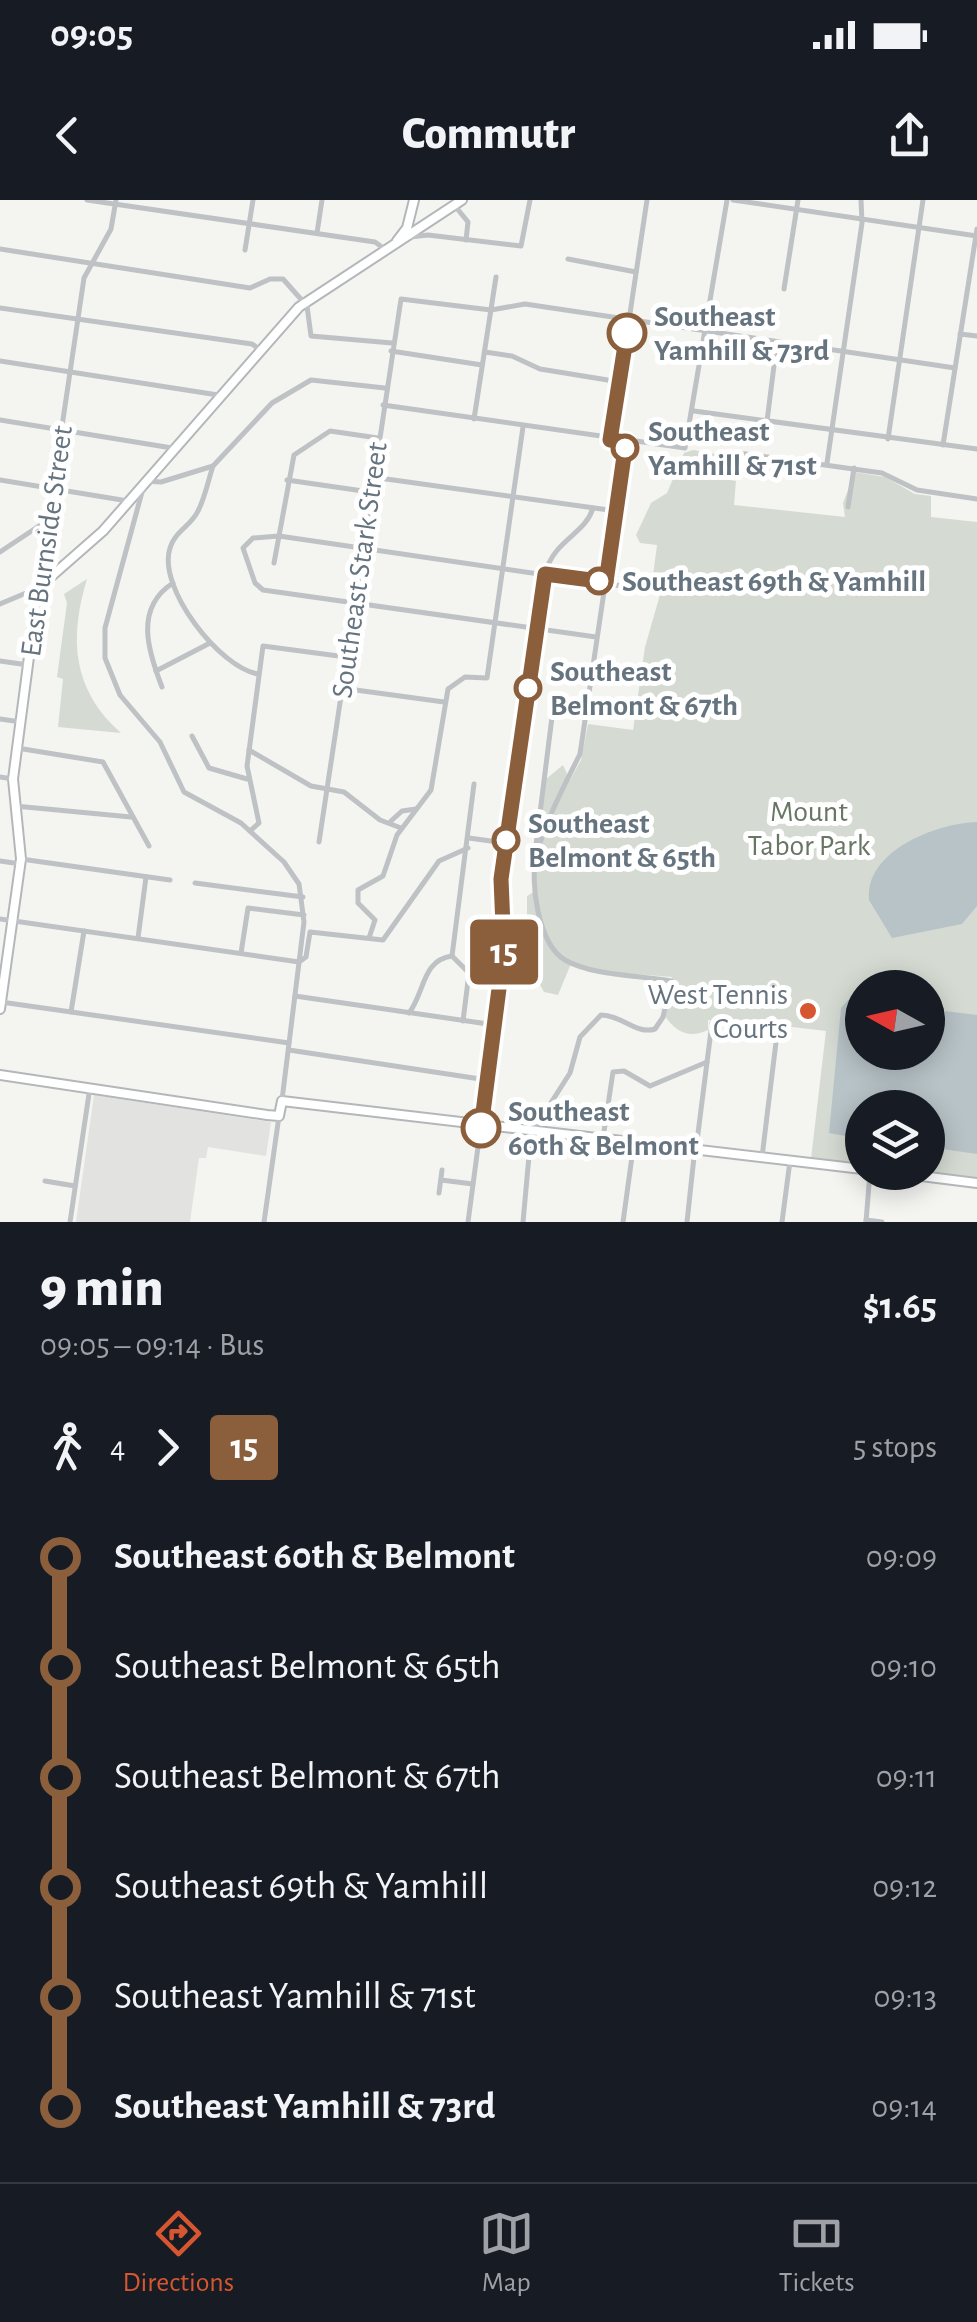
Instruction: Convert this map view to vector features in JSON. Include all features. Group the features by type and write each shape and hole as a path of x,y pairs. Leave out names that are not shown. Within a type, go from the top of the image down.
{"main road":[{"path":"414,201 421,218 436,220"},
{"path":"390,247 407,228 414,201"},
{"path":"38,588 103,531 218,395 304,303 459,203"},
{"name":"East Burnside Street","path":"1,999 21,861 13,779 38,588"},
{"path":"0,1075 280,1116 282,1101 603,1138 695,1153 845,1167"},
{"path":"945,1179 977,1183"}],"street":[{"path":"87,200 390,247"},
{"path":"245,250 253,200"},
{"path":"317,233 322,200"},
{"path":"410,237 522,246 530,200"},
{"path":"610,440 648,200"},
{"path":"383,405 685,448 730,200 977,234 943,445"},
{"path":"784,289 798,200"},
{"path":"827,463 861,200"},
{"path":"888,439 923,200"},
{"name":"East Burnside Street","path":"38,588 89,264 110,232 116,202"},
{"path":"459,203 468,222 466,240"},
{"path":"0,249 250,288 270,278 282,280 304,303 308,332 314,337 331,334 392,343"},
{"path":"568,259 636,272"},
{"path":"474,419 496,277"},
{"name":"Southeast Stark Street","path":"319,842 401,300 491,310"},
{"path":"491,310 525,304 955,368"},
{"path":"0,308 252,344 259,350"},
{"path":"960,334 977,336"},
{"path":"767,421 777,342"},
{"path":"391,351 482,365"},
{"path":"485,352 512,356 540,369 620,382"},
{"path":"0,361 218,395"},
{"path":"258,674 238,668 196,626 173,583 169,550 179,530 198,513 213,466 272,403 308,382 321,379 385,388"},
{"path":"694,410 977,450"},
{"path":"0,420 172,448"},
{"path":"369,938 375,920 358,903 358,890 383,876 402,828 431,790 444,702 458,680 487,678 524,427"},
{"path":"274,563 294,456 326,432 378,438"},
{"path":"536,856 560,789 580,754 626,442"},
{"path":"738,453 886,474 921,492 977,499"},
{"path":"213,466 160,482 145,481 106,628 105,658 120,695 157,738 184,792 250,831 288,866 304,897 282,1101"},
{"path":"848,507 854,468"},
{"path":"372,477 616,511"},
{"path":"0,480 128,501"},
{"path":"287,480 370,492"},
{"path":"468,1222 504,950 500,892 545,574 556,547 589,519 593,508"},
{"path":"0,552 46,522"},
{"path":"598,638 270,591 255,583 242,552 253,538 279,536 656,591"},
{"path":"162,687 146,646 146,632 156,596 173,583"},
{"path":"0,604 38,588"},
{"path":"156,671 211,642"},
{"path":"250,831 259,820 248,779 248,750 263,646 346,657"},
{"path":"0,661 28,665"},
{"path":"342,688 444,702"},
{"path":"523,1222 533,1130 570,1073 574,1049 594,1019 612,1015 651,1031 663,1017 671,981 579,965 558,954 540,924 536,856 552,717"},
{"path":"0,719 21,722"},
{"path":"192,736 209,768 248,779"},
{"path":"17,748 99,760 111,772 149,846"},
{"path":"248,750 311,786 344,792 380,820 402,828"},
{"path":"0,778 13,779"},
{"path":"452,956 474,784"},
{"path":"15,806 132,816"},
{"path":"391,821 402,811 416,809"},
{"path":"469,838 506,843"},
{"path":"0,919 299,962 306,957 310,932 380,942 386,938 436,864 468,848"},
{"path":"0,861 170,880"},
{"path":"138,938 146,877"},
{"path":"195,883 304,897"},
{"path":"241,953 248,908 305,915"},
{"path":"72,1012 84,930"},
{"path":"409,1013 422,994 430,968 440,958 452,956 463,962 469,972 463,1020"},
{"path":"295,996 495,1025"},
{"path":"1,999 487,1080"},
{"path":"686,1222 712,1023"},
{"path":"762,1157 777,1034"},
{"path":"603,1138 613,1072 624,1071 643,1085 658,1086 694,1064 707,1062"},
{"path":"70,1222 90,1087"},
{"path":"264,1222 280,1116"},
{"path":"623,1222 634,1142"},
{"path":"782,1222 790,1160"},
{"path":"439,1194 442,1170"},
{"path":"45,1180 75,1186"},
{"path":"440,1180 473,1184"},
{"path":"869,1190 866,1221 882,1222"}],"shaded area":[{"path":"977,822 977,906 962,924 892,938 869,900 878,867 890,854 924,834"},
{"path":"845,1003 845,1070 945,1070 945,1011 977,1015 977,1154 945,1149 945,1090 845,1090 845,1136 829,1133 841,1008"},
{"path":"94,1095 271,1122 266,1156 208,1147 206,1158 199,1158 190,1222 76,1222"}],"green space":[{"name":"Mount Tabor Park","path":"693,450 727,456 724,479 736,481 734,505 845,517 843,503 855,472 885,477 915,494 931,496 931,517 977,522 977,1180 945,1176 945,1090 845,1090 845,1164 811,1159 826,1031 784,1026 774,1034 754,1035 751,1025 708,1020 708,1030 688,1034 678,1030 664,1015 672,977 583,970 575,964 570,966 558,995 544,992 530,967 510,964 511,928 530,931 524,948 531,964 539,946 537,933 542,924 527,917 527,896 537,890 532,879 542,841 534,832 546,779 563,765 570,780 581,760 588,724 633,730 645,647 661,591 652,583 657,545 640,543 636,535 651,503 667,493 684,453"},
{"path":"87,579 78,622 79,662 92,699 121,733 58,727 63,679 57,677 67,603 64,594"}],"bus line":[{"name":"15","path":"481,1128 504,950 501,879 545,574 606,582 626,442 610,440 627,333"}],"place":[{"name":"Southeast Yamhill & 73rd","path":"627,333"},
{"name":"Southeast Yamhill & 71st","path":"625,448"},
{"name":"Southeast 69th & Yamhill","path":"599,581"},
{"name":"Southeast Belmont & 67th","path":"528,688"},
{"name":"Southeast Belmont & 65th","path":"506,840"},
{"name":"West Tennis Courts","path":"808,1011"},
{"name":"Southeast 60th & Belmont","path":"481,1128"}]}
